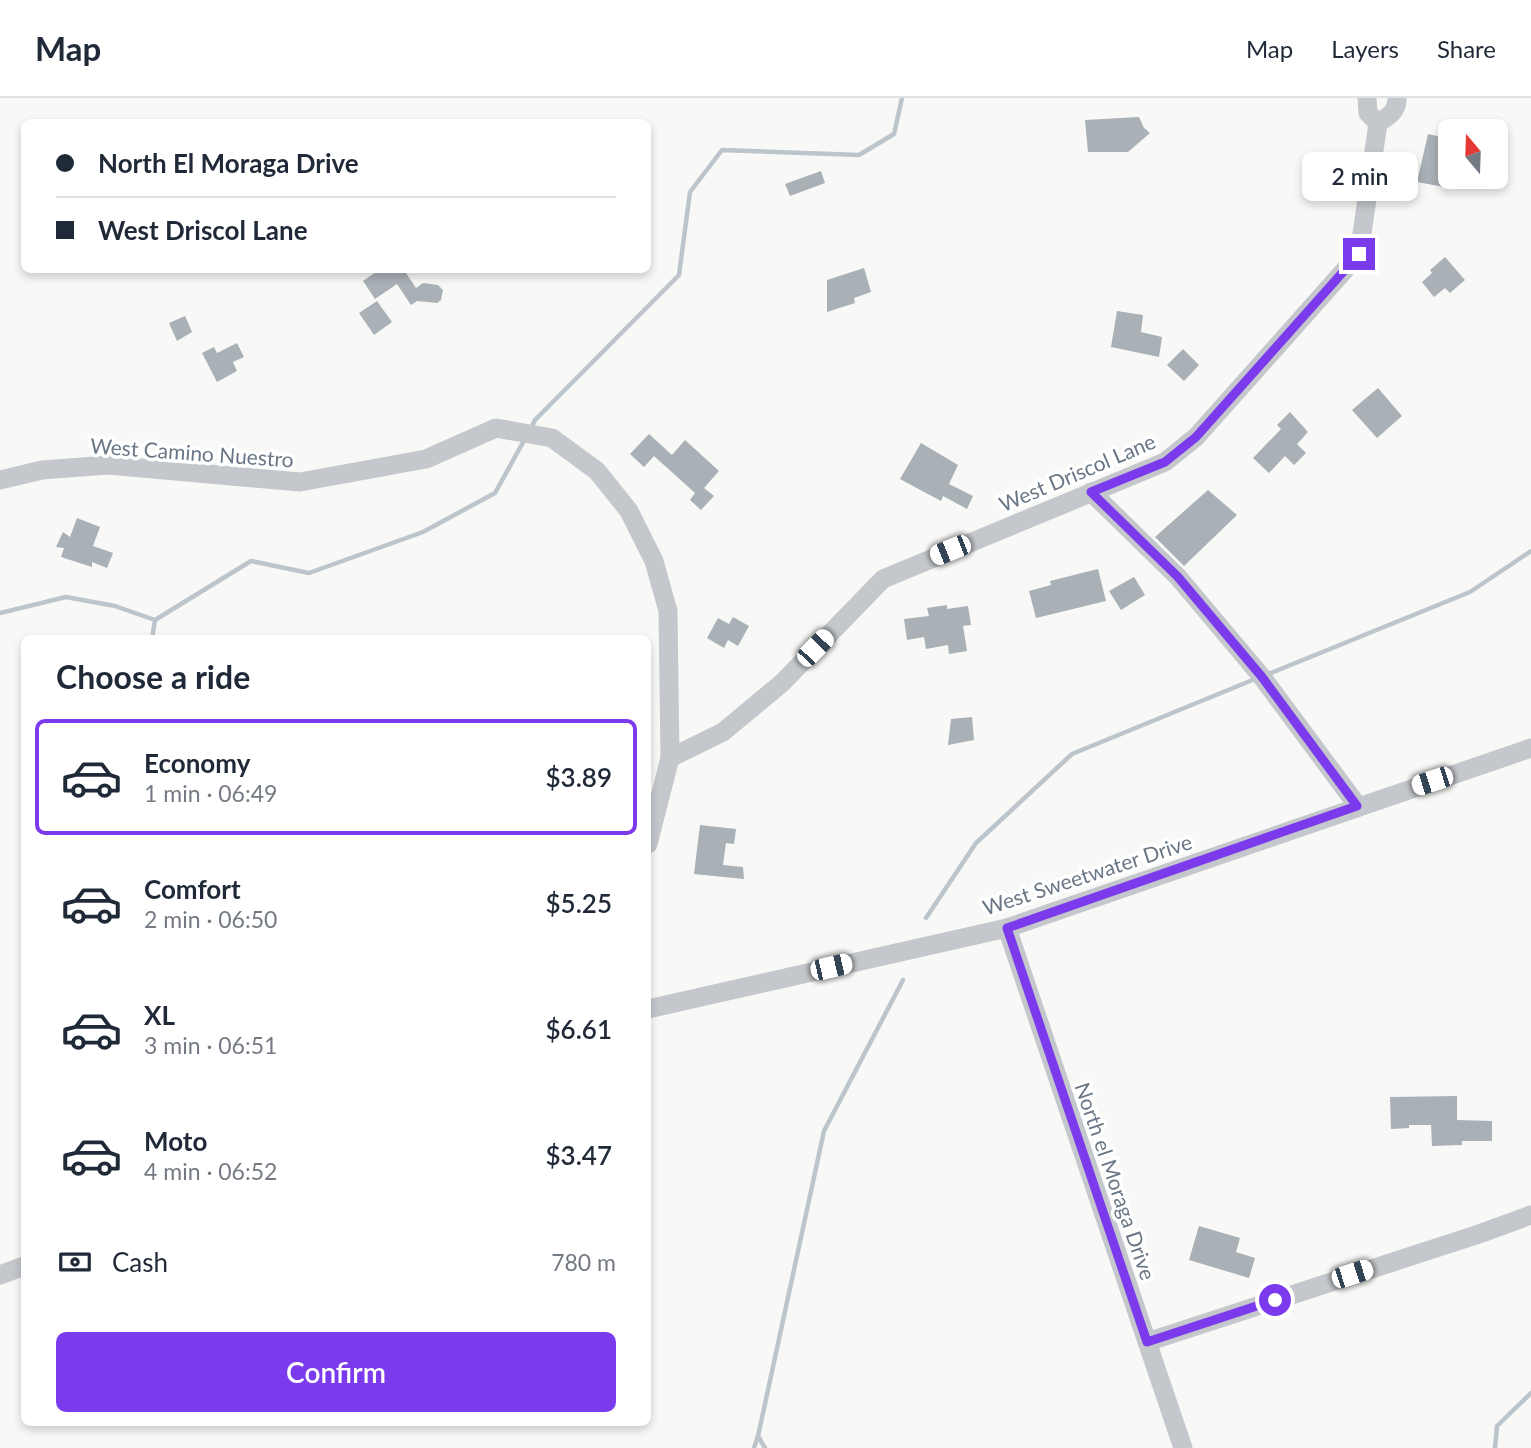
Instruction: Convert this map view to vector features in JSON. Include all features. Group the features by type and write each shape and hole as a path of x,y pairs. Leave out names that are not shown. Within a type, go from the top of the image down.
{"street":[{"path":"1367,98 1368,113 1378,123"},
{"name":"West Driscol Lane","path":"670,758 723,732 782,683 883,579 1165,462 1196,437 1359,254 1378,123 1390,116 1397,105 1397,98"},
{"name":"West Camino Nuestro","path":"0,480 41,470 108,466 300,482 426,459 496,428 552,438 597,471 629,511 654,561 668,611 670,758 651,832"},
{"path":"1091,492 1178,577 1262,677 1357,806"},
{"name":"West Sweetwater Drive","path":"651,1008 1007,928 1531,748"},
{"name":"North el Moraga Drive","path":"1007,928 1183,1448"},
{"path":"1147,1342 1531,1215"},
{"path":"0,1275 21,1267"}],"building":[{"path":"1139,117 1144,128 1150,133 1128,152 1088,152 1085,120"},
{"path":"1428,134 1438,136 1438,186 1417,182"},
{"path":"821,171 825,183 790,196 785,184"},
{"path":"1445,257 1465,280 1450,293 1445,288 1434,297 1422,282 1432,273 1430,270"},
{"path":"864,268 871,292 854,298 855,303 827,312 827,280"},
{"path":"375,273 406,273 416,288 423,283 438,285 443,290 441,300 437,303 417,301 411,305 397,284 375,299 363,281"},
{"path":"377,301 392,322 374,335 359,313"},
{"path":"1117,311 1143,315 1141,332 1162,337 1159,357 1111,347"},
{"path":"185,316 192,332 177,341 169,323"},
{"path":"237,343 244,357 233,362 237,371 217,382 202,353 214,347 217,353"},
{"path":"1183,349 1199,365 1184,381 1167,365"},
{"path":"1378,388 1402,416 1377,438 1352,410"},
{"path":"1290,412 1308,432 1297,444 1306,453 1294,465 1285,456 1269,473 1253,458 1281,429 1277,425"},
{"path":"649,434 672,455 685,440 719,471 704,488 714,496 701,510 690,500 695,493 654,456 644,467 630,454"},
{"path":"921,443 958,465 949,484 973,496 967,509 943,496 941,501 900,479"},
{"path":"1208,490 1237,515 1184,566 1155,537"},
{"path":"77,518 100,527 93,546 113,553 107,568 92,562 92,567 61,557 64,548 56,547 63,532 70,537"},
{"path":"1098,569 1106,601 1036,618 1029,591 1051,585 1050,581"},
{"path":"1134,577 1145,595 1121,610 1109,591"},
{"path":"947,605 947,609 968,606 971,625 963,626 967,651 949,654 948,645 926,649 924,637 907,640 904,619 929,616 927,608"},
{"path":"733,617 749,626 738,646 728,640 724,648 707,638 718,618 729,624"},
{"path":"972,717 974,740 948,745 951,719"},
{"path":"700,825 736,829 734,844 726,843 723,865 743,867 744,879 694,874"},
{"path":"1457,1096 1457,1120 1492,1121 1492,1141 1462,1141 1462,1145 1432,1146 1431,1125 1409,1125 1409,1128 1391,1129 1390,1097"},
{"path":"1199,1226 1240,1238 1236,1252 1255,1258 1249,1278 1189,1260"}],"waterway":[{"path":"530,430 535,420 679,275 690,192 722,150 859,155 894,134 902,98"},
{"path":"153,635 155,620 251,561 309,573 423,532 495,493 526,437"},
{"path":"1266,675 1470,592 1531,551"},
{"path":"0,613 66,597 115,606 155,620"},
{"path":"926,918 976,843 1072,754 1255,679"},
{"path":"765,1448 758,1436 824,1131 903,980"},
{"path":"1495,1448 1497,1426 1531,1393"},
{"path":"754,1448 758,1436"}],"route":[{"path":"1275,1300 1147,1342 1007,928 1357,806 1262,677 1178,577 1091,492 1165,462 1196,437 1359,254"}]}
